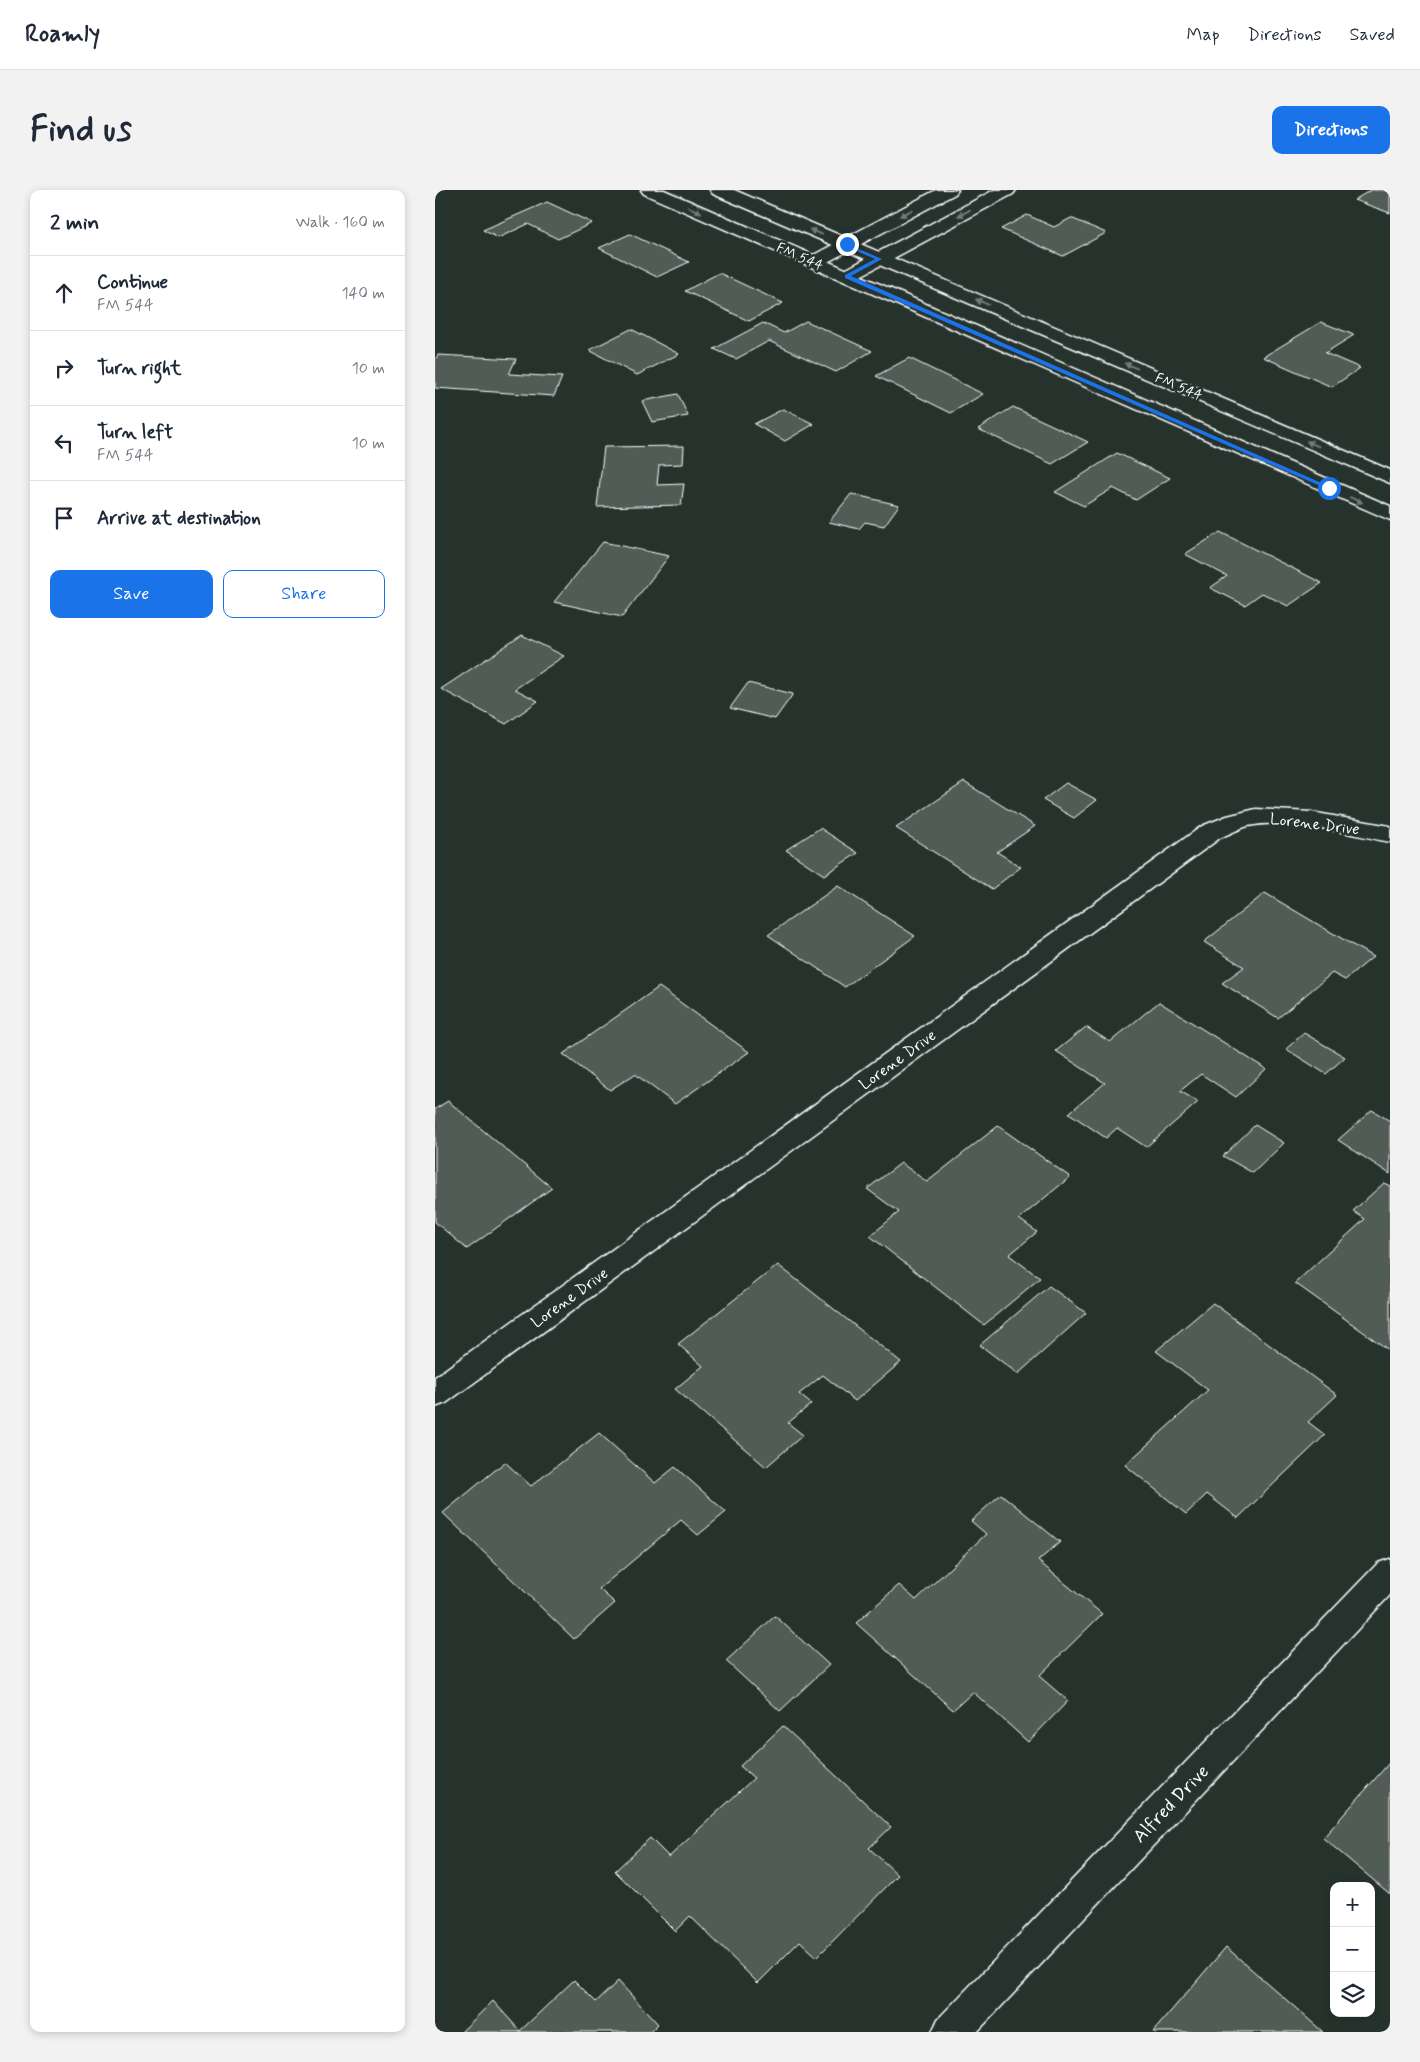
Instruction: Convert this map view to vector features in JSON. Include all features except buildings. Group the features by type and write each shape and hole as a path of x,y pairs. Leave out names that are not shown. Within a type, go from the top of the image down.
{"main road":[{"name":"FM 544","path":"650,190 1390,514"},
{"name":"FM 544","path":"719,190 1390,477"},
{"path":"814,262 949,190"},
{"path":"847,276 1007,190"},
{"name":"Lorene Drive","path":"435,1394 1211,832 1235,821 1262,816 1310,821 1390,834"},
{"name":"Alfred Drive","path":"951,2032 1390,1573"}],"route":[{"path":"847,244 880,259 847,276 1329,488"}]}
